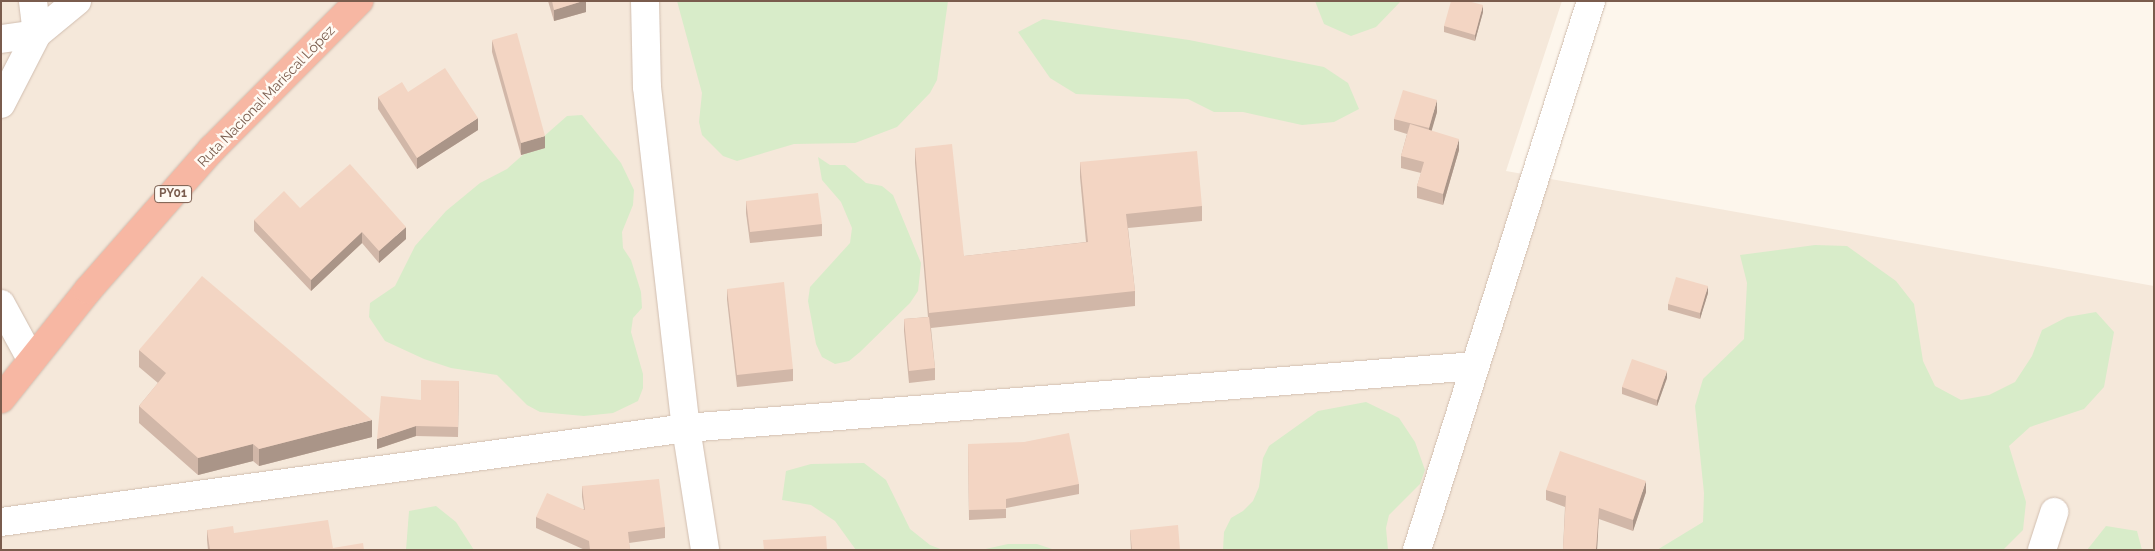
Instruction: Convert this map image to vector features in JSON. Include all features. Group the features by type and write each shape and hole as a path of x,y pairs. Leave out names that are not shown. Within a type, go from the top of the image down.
{"highway":[{"name":"Ruta Nacional Mariscal López","path":"1,399 31,359 212,149 359,1"}],"street":[{"path":"33,1 37,34"},
{"path":"1,104 37,34 77,1"},
{"path":"645,1 647,87 686,428 705,550"},
{"path":"1418,550 1591,1"},
{"path":"1,40 37,34"},
{"path":"1,304 31,359"},
{"path":"1,522 686,428 1475,366"},
{"path":"2042,550 2054,512"}],"shaded area":[{"path":"1,1 1562,1 1506,171 2154,286 2154,550 1,550"}],"green space":[{"path":"677,1 948,1 937,80 930,93 897,127 855,143 794,144 737,161 723,156 702,135 699,122 702,93"},
{"path":"1315,1 1401,1 1376,27 1351,36 1324,24"},
{"path":"1043,19 1189,40 1324,67 1348,83 1359,109 1334,122 1302,125 1243,112 1214,112 1188,99 1076,94 1050,78 1018,32"},
{"path":"582,115 621,163 634,190 633,205 622,232 623,248 631,260 641,292 642,308 633,318 631,332 643,374 643,388 638,401 613,413 584,416 540,412 527,405 497,375 451,368 424,359 385,341 369,317 370,303 395,286 415,246 446,211 480,183 507,169 567,116"},
{"path":"818,157 830,165 845,165 866,183 882,186 893,195 921,263 918,291 910,303 849,361 835,364 822,357 816,344 808,301 810,287 850,243 852,228 841,202 822,180"},
{"path":"1815,245 1847,246 1896,281 1914,304 1923,361 1935,386 1961,400 1989,395 2015,382 2032,356 2042,330 2067,317 2096,312 2114,332 2104,387 2084,409 2030,427 2009,446 2026,502 2023,530 2003,550 1657,550 1703,522 1704,493 1695,406 1703,379 1744,339 1747,283 1740,255"},
{"path":"1366,402 1399,418 1415,442 1425,470 1420,484 1389,515 1386,528 1388,550 1223,550 1224,532 1231,518 1243,511 1253,501 1259,487 1263,458 1269,446 1318,411"},
{"path":"864,463 886,480 910,529 930,545 943,550 856,550 835,521 811,505 782,500 786,471 811,464"},
{"path":"436,506 456,522 474,550 406,550 409,511"},
{"path":"2106,526 2137,531 2142,550 2087,550"},
{"path":"1008,544 1037,544 1055,550 981,550"}],"building":[{"path":"552,1 583,1 554,10"},
{"path":"1451,1 1468,1 1483,5 1475,35 1444,26"},
{"path":"517,33 545,136 521,143 492,40"},
{"path":"445,68 478,118 417,158 378,97 402,82 408,92"},
{"path":"1403,90 1437,100 1429,128 1394,119"},
{"path":"1410,124 1459,139 1443,194 1417,186 1424,162 1401,156"},
{"path":"952,144 964,256 1088,242 1080,162 1197,151 1202,206 1126,214 1135,291 929,313 915,148"},
{"path":"350,164 406,227 379,251 362,232 311,280 254,220 284,191 300,208"},
{"path":"818,193 822,224 750,232 746,201"},
{"path":"202,276 372,420 259,449 253,444 198,458 139,406 166,373 139,350"},
{"path":"1676,277 1708,286 1700,313 1668,304"},
{"path":"784,282 793,369 737,375 727,289"},
{"path":"929,317 935,368 909,371 904,319"},
{"path":"1632,359 1667,371 1657,400 1622,387"},
{"path":"421,380 459,381 458,427 416,426 377,439 381,396 421,400"},
{"path":"1069,433 1079,484 1006,499 1006,509 969,510 968,444 1024,442"},
{"path":"1560,451 1646,481 1633,520 1599,508 1596,550 1563,550 1566,496 1546,490"},
{"path":"659,479 665,527 628,532 630,549 590,550 589,541 536,517 547,493 585,510 582,486"},
{"path":"328,520 333,548 363,543 364,550 210,550 207,530 233,526 234,533"},
{"path":"1178,525 1180,550 1132,550 1130,530"},
{"path":"826,536 827,550 764,550 763,540"}]}
